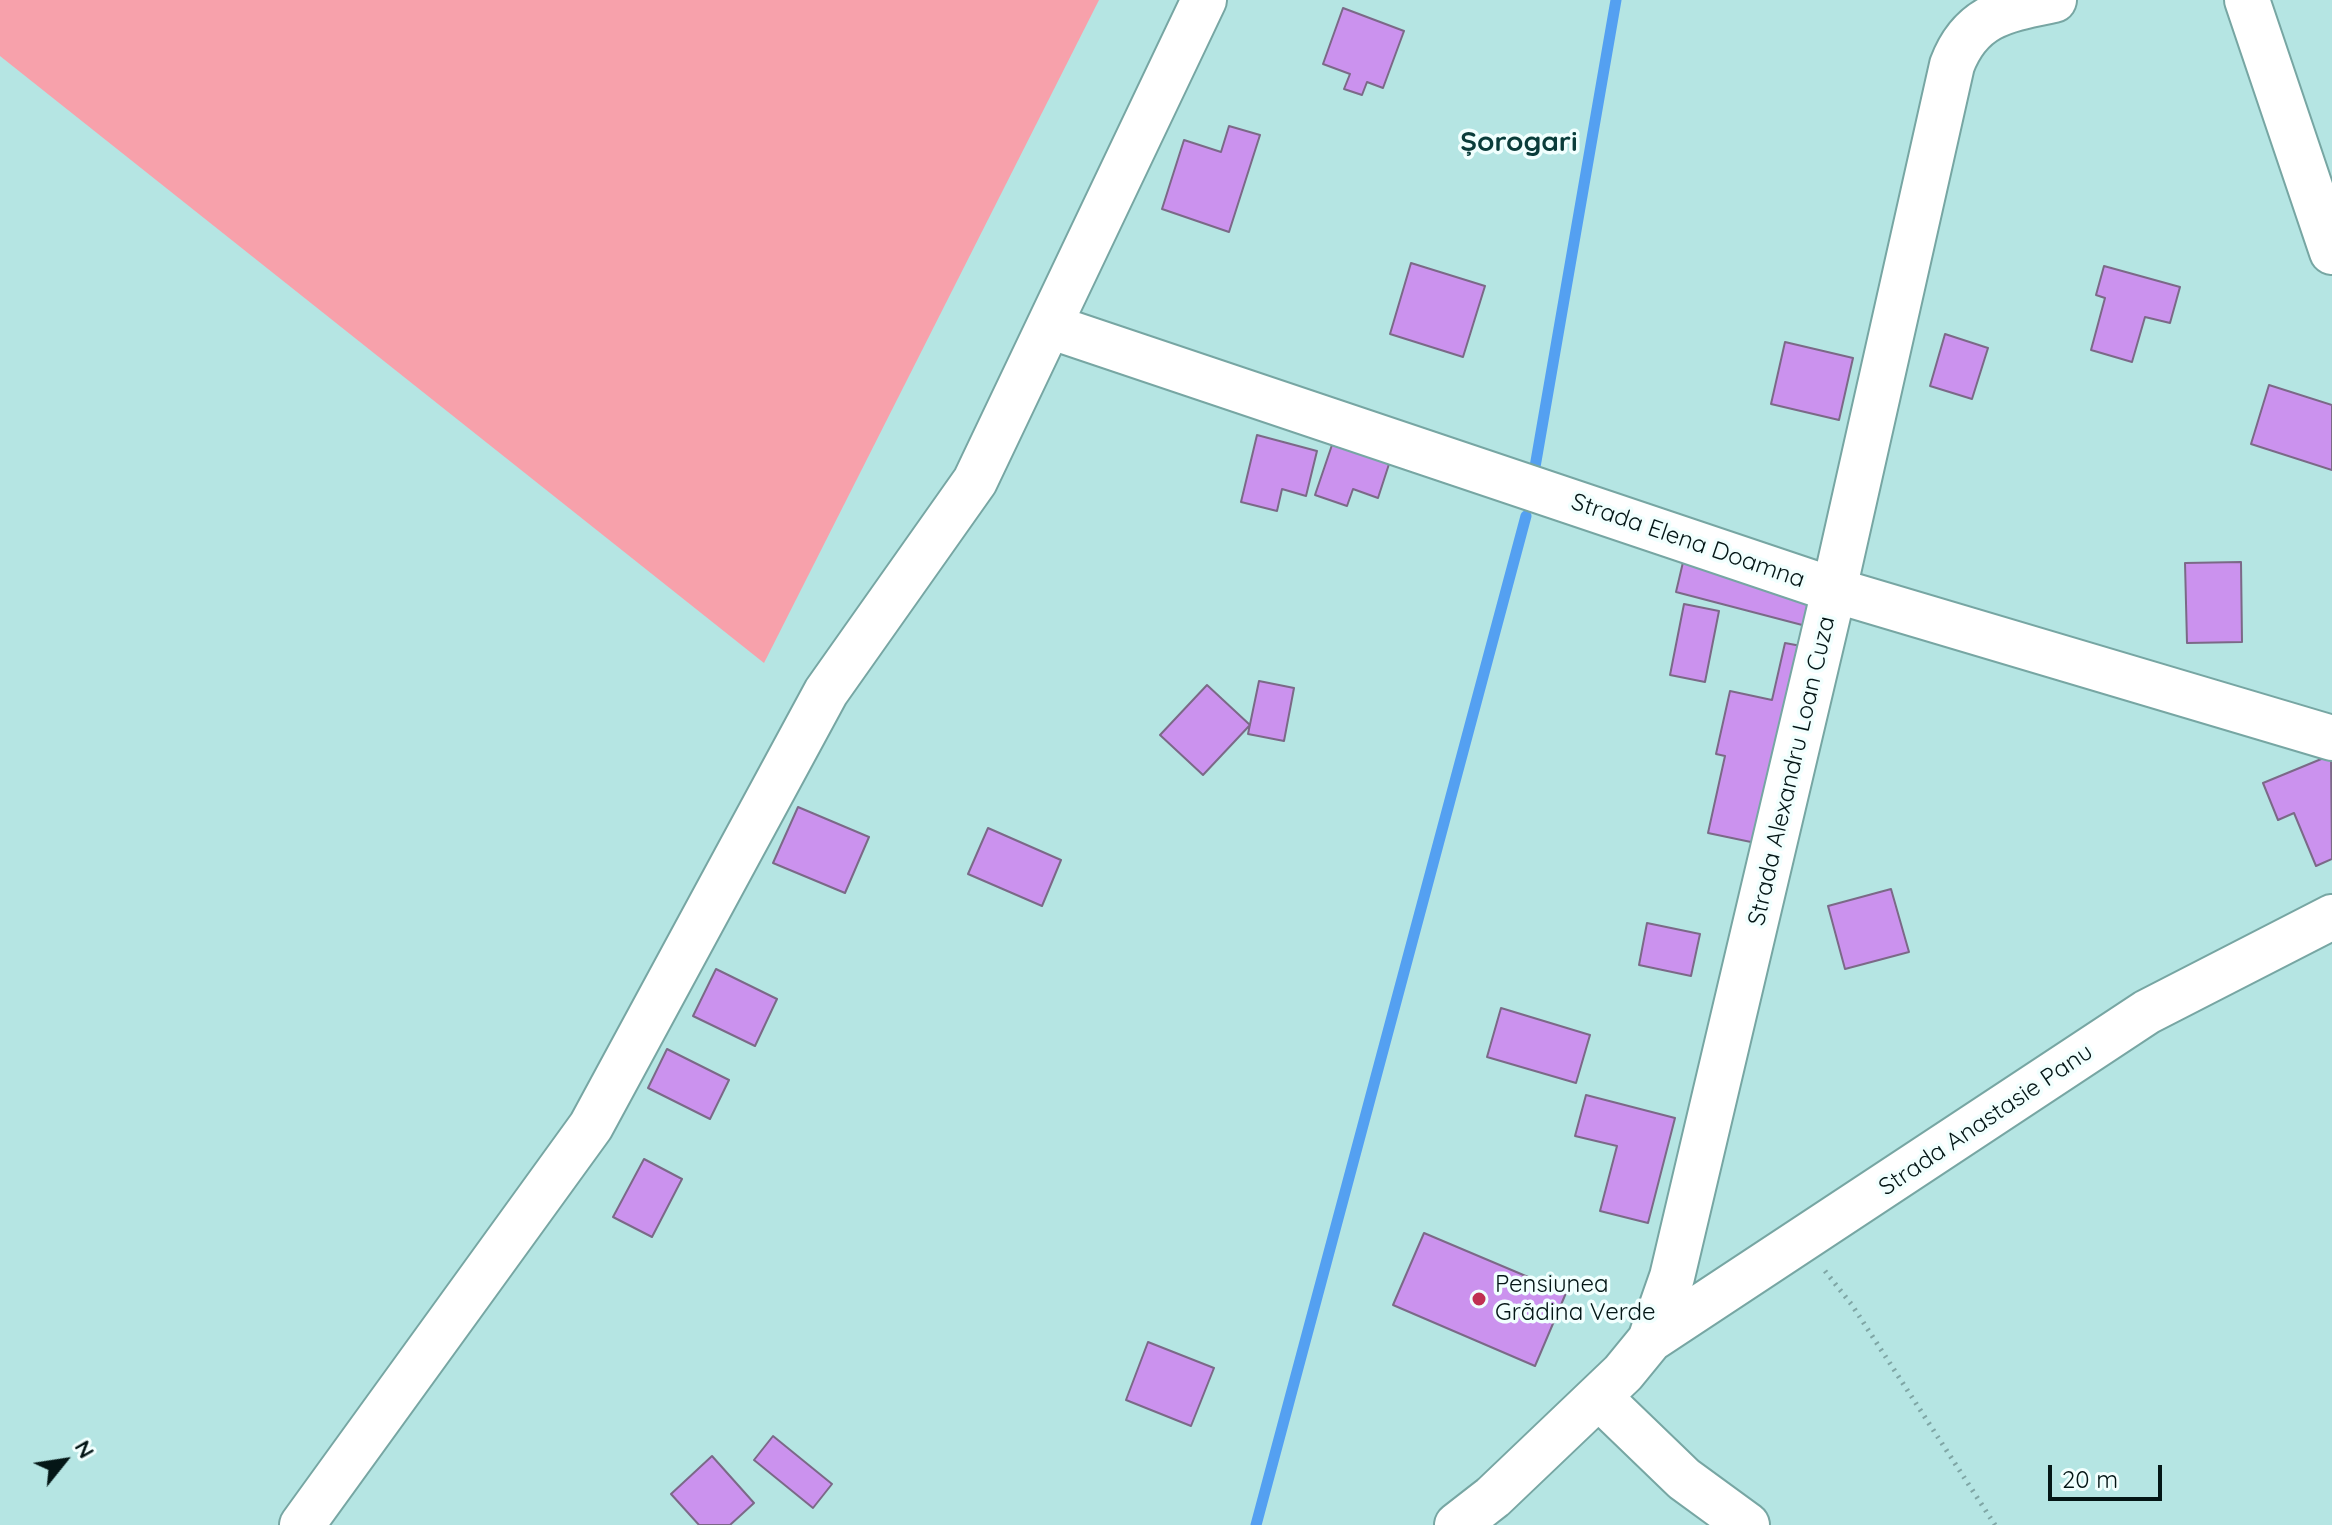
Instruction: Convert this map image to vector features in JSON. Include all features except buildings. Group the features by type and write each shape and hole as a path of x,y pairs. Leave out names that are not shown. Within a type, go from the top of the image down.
{"street":[{"path":"302,1525 591,1126 826,692 975,481 1204,0"},
{"name":"Strada Alexandru Loan Cuza","path":"1457,1525 1498,1511 1650,1340 1672,1277 1834,590 1952,65 1977,14 1987,17 2054,0"},
{"path":"2247,0 2332,252"},
{"name":"Strada Elena Doamna","path":"1049,326 1834,590 2332,738"},
{"name":"Strada Anastasie Panu","path":"1650,1340 2147,1012 2332,917"},
{"path":"1600,1398 1684,1479 1747,1525"}],"path":[{"path":"1801,1243 1852,1305 1995,1525"}],"shaded area":[{"path":"0,0 1099,0 764,663 0,56"}],"waterway":[{"path":"1535,467 1616,0"},
{"path":"1256,1525 1526,516"}],"place":[{"name":"Pensiunea Grădina Verde","path":"1479,1299"}],"district":[{"name":"Șorogari","path":"1519,143"}]}
